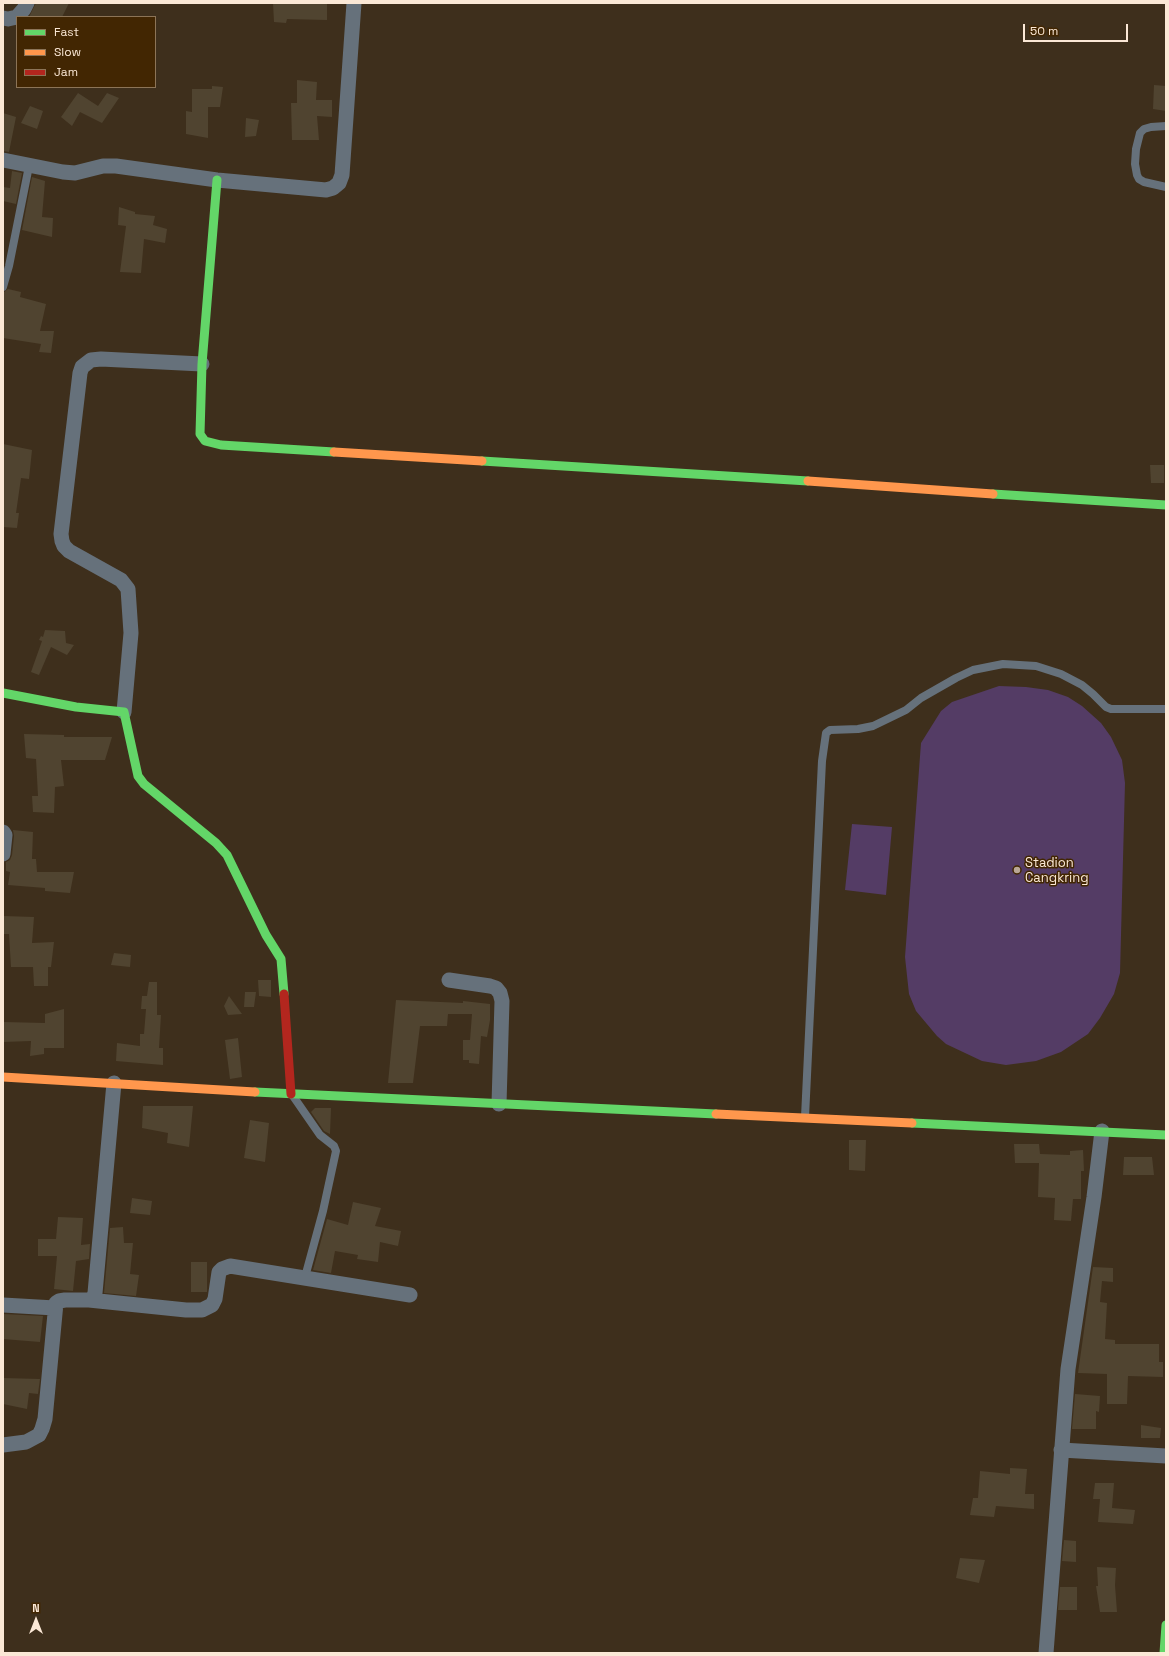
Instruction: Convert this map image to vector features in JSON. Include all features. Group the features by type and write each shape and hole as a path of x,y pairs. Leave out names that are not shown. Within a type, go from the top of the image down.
{"street":[{"path":"18,16 27,3"},
{"path":"3,160 29,166 75,173 103,166 116,166 217,180 326,190 333,188 338,183 342,175 343,138 354,3"},
{"path":"3,18 8,19 16,17"},
{"path":"217,180 202,364 200,434 205,441 221,445 606,468 1166,505"},
{"path":"202,364 101,359 91,360 82,367 80,372 61,534 64,546 69,551 121,580 128,589 131,633 124,712 138,776 144,784 216,843 227,855 266,935 281,959 291,1094"},
{"path":"3,693 61,705 124,712"},
{"path":"3,832 5,835 3,854"},
{"path":"449,980 490,986 496,988 500,993 502,1001 499,1104"},
{"path":"3,1077 114,1083 184,1089 1166,1135"},
{"path":"89,1300 93,1298 95,1293 114,1083"},
{"path":"1046,1653 1068,1369 1094,1197 1102,1131"},
{"path":"3,1444 26,1442 39,1435 42,1429 46,1411 55,1308 56,1303 59,1301 89,1300 186,1310 202,1310 212,1305 215,1299 219,1272 230,1266 410,1295"},
{"path":"3,1305 55,1308"},
{"path":"1061,1450 1166,1456"},
{"path":"1164,1653 1166,1625"}],"lane":[{"path":"1166,126 1144,129 1140,133 1136,148 1135,164 1139,179 1144,182 1166,187"},
{"path":"3,287 9,266 29,166"},
{"path":"805,1118 822,761 826,733 830,730 858,729 873,726 906,710 921,698 956,678 973,670 1003,664 1036,666 1061,674 1082,685 1111,710 1166,709"},
{"path":"291,1094 320,1135 334,1146 336,1151 305,1277"}],"shaded area":[{"name":"Stadion Cangkring","path":"999,686 1026,687 1048,690 1068,697 1082,706 1101,723 1111,737 1122,760 1125,783 1120,973 1114,994 1100,1018 1088,1034 1061,1052 1036,1061 1006,1065 982,1061 946,1044 937,1036 916,1011 909,994 905,957 921,743 941,711 952,702"},
{"path":"852,824 892,827 886,895 845,890"}],"building":[{"path":"36,3 69,3 62,16 30,16"},
{"path":"273,3 327,3 327,20 287,19 286,23 274,22"},
{"path":"297,80 317,82 316,100 332,100 332,117 317,116 319,140 292,140 291,103 297,103"},
{"path":"1154,85 1166,86 1166,111 1153,109"},
{"path":"212,86 223,87 220,107 208,107 208,138 186,134 186,111 192,112 192,89 212,89"},
{"path":"78,93 98,106 107,93 119,98 102,123 80,112 72,126 61,117"},
{"path":"30,106 43,111 37,129 21,123"},
{"path":"3,113 16,117 9,152 3,151"},
{"path":"246,118 259,120 256,136 245,137"},
{"path":"12,171 22,173 16,204 3,201 3,187 10,188"},
{"path":"32,177 45,181 42,217 53,218 52,237 22,230"},
{"path":"119,207 135,212 135,214 155,216 153,225 167,229 165,243 144,239 141,273 120,272 126,226 118,225"},
{"path":"8,289 21,292 20,297 46,304 40,331 54,331 51,353 39,352 41,344 3,338 3,297 4,292"},
{"path":"3,444 32,450 29,479 21,478 16,513 19,513 17,528 3,527"},
{"path":"1150,465 1164,465 1164,483 1151,483"},
{"path":"45,630 65,631 66,643 74,645 67,655 51,647 39,675 31,672 42,641 39,640 41,636 43,637"},
{"path":"24,734 64,735 64,737 112,737 105,760 61,760 64,786 55,787 54,813 33,812 32,796 38,796 36,759 26,758"},
{"path":"13,830 33,832 32,859 36,859 37,872 74,872 70,893 45,891 45,888 8,885 10,872 6,871 6,862 10,860 12,855 14,836"},
{"path":"3,916 34,917 32,943 54,942 51,967 48,967 48,986 34,986 33,967 11,967 9,934 3,934"},
{"path":"114,953 131,955 130,967 111,965"},
{"path":"258,980 271,980 271,997 259,996"},
{"path":"149,982 157,982 157,1015 161,1015 159,1048 163,1048 163,1065 116,1061 117,1043 140,1046 140,1034 144,1034 146,1009 141,1009 142,996 147,996"},
{"path":"245,992 256,992 254,1007 244,1007"},
{"path":"229,996 242,1014 228,1015 224,1006"},
{"path":"396,1000 463,1003 463,1001 490,1004 490,1020 487,1037 481,1036 479,1064 469,1063 469,1060 463,1060 463,1040 470,1040 472,1014 448,1014 447,1026 420,1026 413,1083 388,1083"},
{"path":"64,1009 64,1048 44,1048 44,1054 30,1056 31,1041 3,1042 3,1022 45,1023 45,1014"},
{"path":"238,1038 242,1077 230,1079 225,1040"},
{"path":"143,1106 193,1106 189,1147 167,1143 168,1133 142,1128"},
{"path":"315,1108 331,1108 330,1134 324,1131 311,1112"},
{"path":"250,1120 269,1123 265,1162 244,1158"},
{"path":"849,1140 866,1140 865,1171 849,1170"},
{"path":"1014,1144 1039,1144 1040,1154 1070,1155 1070,1151 1083,1150 1084,1171 1081,1171 1081,1199 1073,1199 1071,1221 1054,1220 1055,1198 1038,1197 1039,1163 1015,1163"},
{"path":"1124,1157 1152,1157 1154,1175 1123,1175"},
{"path":"132,1198 152,1201 150,1215 130,1213"},
{"path":"353,1202 381,1208 375,1226 401,1231 398,1246 380,1242 378,1262 357,1259 358,1255 335,1251 331,1273 313,1270 327,1219 348,1225"},
{"path":"58,1217 83,1218 81,1245 90,1244 89,1259 76,1261 73,1291 54,1289 57,1256 38,1256 38,1239 56,1239"},
{"path":"123,1227 124,1243 133,1243 130,1274 139,1275 136,1296 104,1293 110,1228"},
{"path":"191,1262 207,1262 207,1292 191,1292"},
{"path":"1093,1267 1113,1268 1113,1282 1102,1281 1100,1302 1107,1303 1105,1339 1115,1340 1115,1344 1159,1344 1159,1362 1163,1362 1163,1377 1128,1376 1127,1404 1107,1404 1107,1374 1078,1373"},
{"path":"3,1314 43,1316 40,1342 3,1339"},
{"path":"3,1378 40,1379 38,1394 29,1393 27,1409 3,1404"},
{"path":"1075,1394 1100,1396 1099,1412 1096,1411 1096,1429 1072,1429"},
{"path":"1141,1425 1161,1428 1160,1438 1141,1438"},
{"path":"1010,1468 1027,1469 1025,1494 1034,1494 1034,1509 996,1506 994,1517 970,1515 973,1498 978,1498 980,1471 1010,1474"},
{"path":"1095,1483 1114,1483 1112,1508 1135,1510 1133,1524 1098,1522 1100,1499 1093,1499"},
{"path":"1064,1540 1076,1541 1076,1562 1062,1561"},
{"path":"960,1558 985,1560 979,1583 956,1578"},
{"path":"1097,1567 1116,1568 1115,1585 1117,1612 1100,1612 1096,1586 1098,1586"},
{"path":"1060,1587 1077,1587 1077,1610 1058,1610"}],"traffic: fast":[{"path":"217,180 202,364 200,434 205,441 221,445 334,452"},
{"path":"482,461 808,481"},
{"path":"993,494 1166,505"},
{"path":"3,693 76,707 124,712 138,776 144,784 216,843 227,855 266,935 281,959 284,994"},
{"path":"255,1092 716,1114"},
{"path":"912,1123 1166,1135"},
{"path":"1164,1653 1166,1625"}],"traffic: slow":[{"path":"334,452 482,461"},
{"path":"808,481 993,494"},
{"path":"3,1077 255,1092"},
{"path":"716,1114 912,1123"}],"traffic: jam":[{"path":"284,994 291,1094"}],"place":[{"name":"Stadion Cangkring","path":"1017,870"}]}
